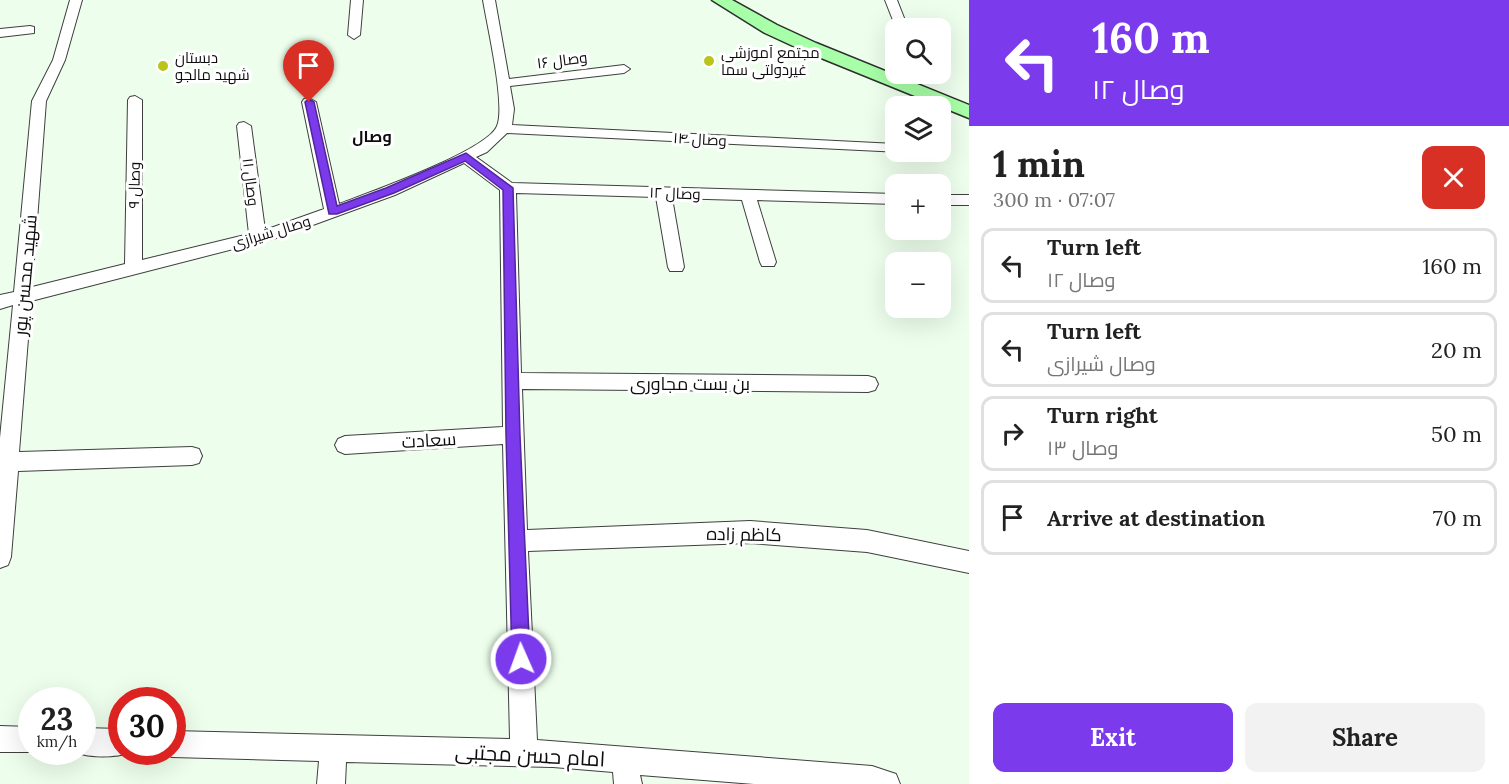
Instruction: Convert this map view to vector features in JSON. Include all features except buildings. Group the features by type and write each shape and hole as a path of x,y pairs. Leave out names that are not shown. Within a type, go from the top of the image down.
{"main road":[{"path":"720,0 771,29 810,47 968,109"},
{"path":"746,0 823,40 885,65"},
{"path":"929,84 968,109"}],"street":[{"name":"شهید محسن پور","path":"0,557 39,101 58,60 76,0"},
{"path":"354,35 357,0"},
{"path":"489,0 504,83 507,109 504,129"},
{"path":"891,0 899,18"},
{"path":"0,33 30,30"},
{"name":"وصال ۱۶","path":"504,83 624,69"},
{"name":"وصال ۹","path":"133,269 135,100"},
{"path":"309,102 333,212"},
{"name":"وصال ۱۱","path":"244,126 258,238"},
{"name":"وصال شیرازی","path":"0,302 258,238 390,191 482,149 504,129"},
{"name":"وصال ۱۴","path":"504,129 885,148"},
{"path":"466,157 508,188 513,435 524,753"},
{"name":"وصال ۱۲","path":"508,188 885,199"},
{"path":"663,192 676,267"},
{"path":"748,195 768,262"},
{"path":"951,200 969,201"},
{"name":"بن بست مجاوری","path":"512,381 868,384"},
{"name":"سعادت","path":"345,445 513,435"},
{"path":"9,462 192,456"},
{"name":"کاظم زاده","path":"517,541 750,532 867,541 969,562"},
{"path":"0,739 18,740"},
{"name":"امام حسن مجتبی","path":"186,744 524,753 627,772 872,780 886,784"},
{"path":"331,784 334,748"}],"place":[{"name":"مجتمع آموزشی غیردولتی سما","path":"709,61"},
{"name":"دبستان شهید مالجو","path":"163,66"}],"district":[{"name":"وصال","path":"372,136"}],"route":[{"path":"309,102 333,212 390,191 466,157 508,188 513,435 521,659"}]}
